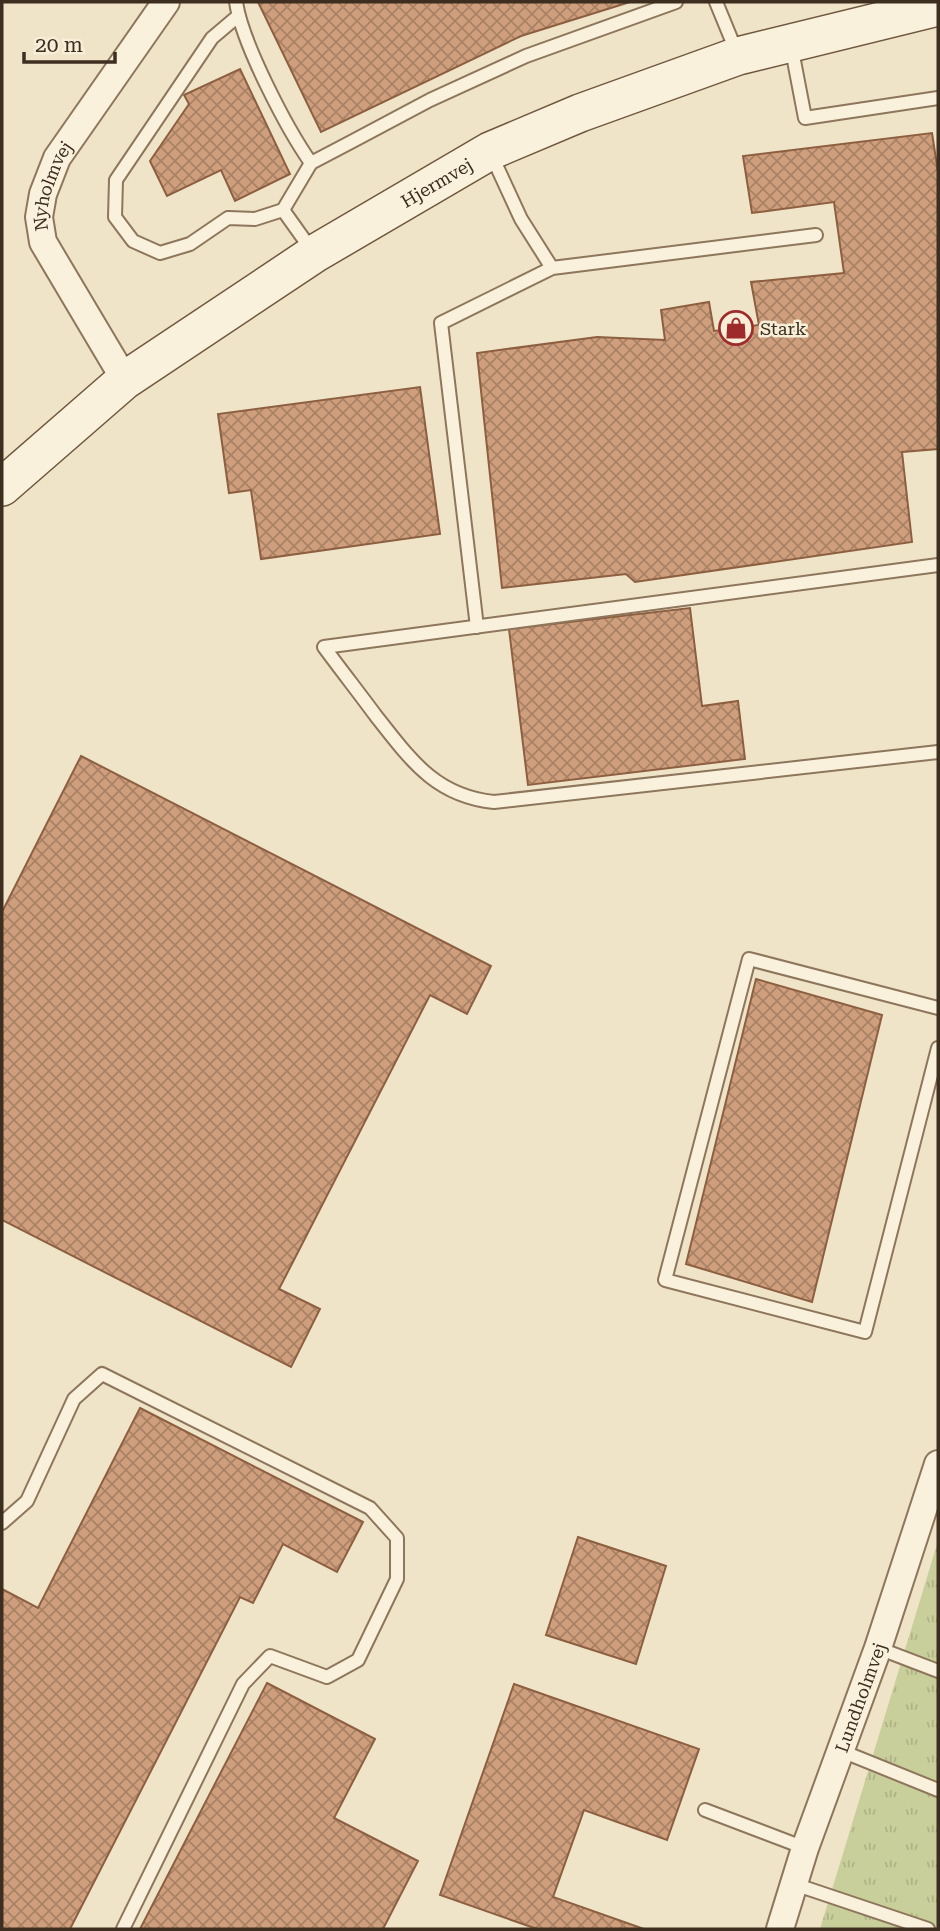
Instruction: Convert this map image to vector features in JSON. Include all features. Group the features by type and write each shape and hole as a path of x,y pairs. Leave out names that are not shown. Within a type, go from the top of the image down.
{"street":[{"name":"Nyholmvej","path":"125,380 43,242 39,217 43,194 57,158 166,2"},
{"name":"Hjermvej","path":"2,487 125,380 314,254 490,151 580,113 738,55 938,7"},
{"name":"Lundholmvej","path":"780,1929 805,1848 878,1648 938,1464"}],"lane":[{"path":"236,2 239,16 297,143 311,163"},
{"path":"239,16 212,38 116,180 115,217 133,241 160,253 190,244 228,218 255,219 283,210 311,163 430,100 526,56 676,2"},
{"path":"716,2 738,55"},
{"path":"790,43 805,118 938,98"},
{"path":"490,151 521,219 552,268"},
{"path":"283,210 314,254"},
{"path":"478,627 441,323 552,268 816,234"},
{"path":"938,565 324,647 411,760 438,783 473,800 494,802 938,752"},
{"path":"938,1009 748,959 666,1280 865,1332 938,1048"},
{"path":"2,1523 27,1502 74,1399 102,1374 370,1508 397,1538 397,1579 358,1660 327,1677 270,1656 243,1685 123,1929"},
{"path":"878,1648 938,1671"},
{"path":"839,1750 938,1790"},
{"path":"705,1810 805,1848"},
{"path":"794,1884 928,1929"}],"green space":[{"path":"938,1541 938,1929 820,1929"}],"building":[{"path":"258,2 630,2 521,36 321,132"},
{"path":"240,69 290,174 235,201 221,170 167,196 150,161 189,104 184,95"},
{"path":"932,133 938,172 938,449 902,452 912,542 635,582 626,574 502,588 477,353 597,337 665,340 661,310 709,302 714,331 759,325 751,282 844,273 834,202 752,213 743,156"},
{"path":"420,387 440,534 261,559 251,490 229,493 218,414"},
{"path":"690,608 702,706 738,701 745,759 528,785 509,629"},
{"path":"81,756 491,966 467,1014 430,995 279,1289 320,1309 291,1367 2,1220 2,912"},
{"path":"756,979 882,1015 812,1302 686,1264"},
{"path":"140,1408 363,1522 337,1572 283,1544 253,1603 240,1597 70,1929 2,1929 2,1589 38,1608"},
{"path":"578,1537 666,1566 636,1664 546,1635"},
{"path":"267,1683 375,1739 334,1818 418,1861 383,1929 140,1929"},
{"path":"514,1684 699,1749 667,1840 584,1810 553,1897 644,1929 537,1929 440,1895"}],"place":[{"name":"Stark","path":"736,328"}]}
